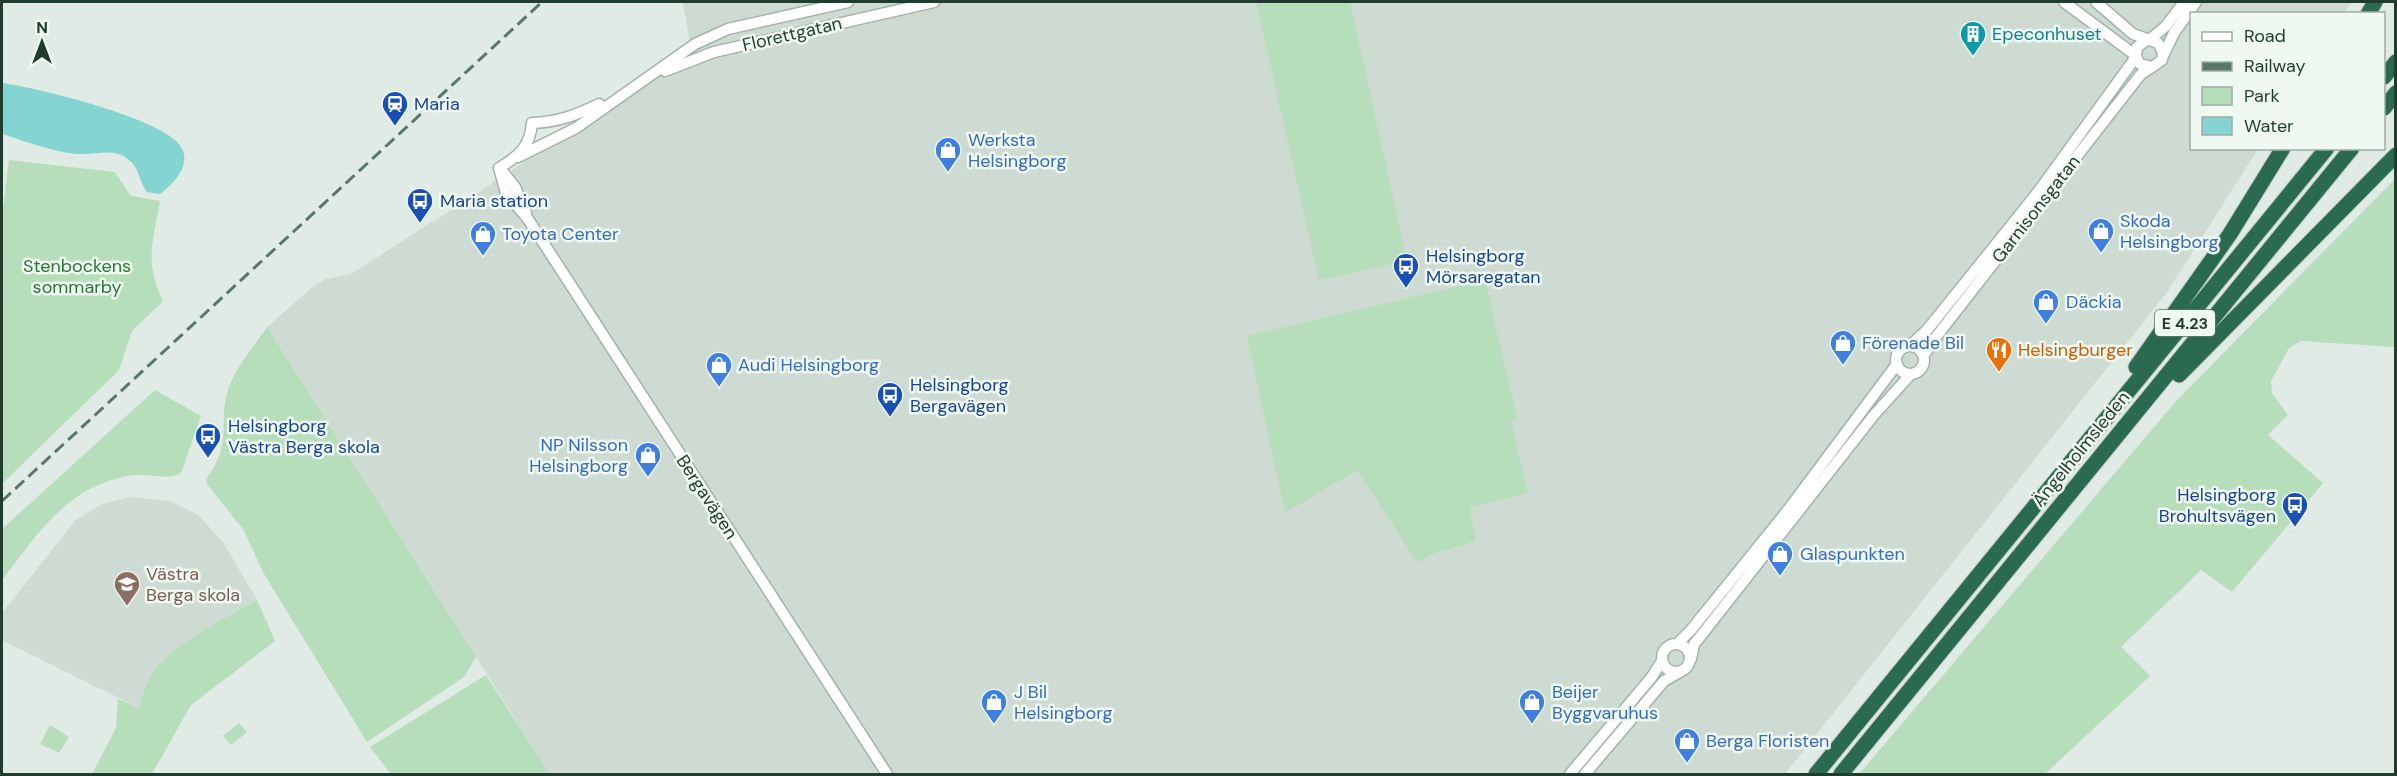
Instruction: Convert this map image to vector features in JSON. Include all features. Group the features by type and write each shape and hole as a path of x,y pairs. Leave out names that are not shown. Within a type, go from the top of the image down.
{"highway":[{"path":"2385,76 2396,62"},
{"path":"2385,107 2396,93"},
{"path":"2043,496 2076,445 2164,330 2230,234 2282,150"},
{"name":"Ängelholmsleden","path":"1816,774 2325,150"},
{"name":"Ängelholmsleden","path":"1841,774 2350,150"},
{"path":"2136,413 2180,373 2396,155"}],"street":[{"name":"Florettgatan","path":"531,135 532,123 556,122 578,116 622,94 653,75 695,44 728,29 848,2"},
{"name":"Florettgatan","path":"653,75 714,52 934,2"},
{"path":"2064,2 2136,56 2140,64 2152,67"},
{"path":"2096,2 2129,32 2161,45 2163,56"},
{"name":"Garnisonsgatan","path":"1570,774 1651,678 1662,661 1665,649 1677,644 1691,630 1788,510 1897,364 1899,351 1911,345 1927,330 2038,192 2136,56 2137,47 2166,26 2184,2"},
{"name":"Garnisonsgatan","path":"1585,774 1665,681 1688,667 1694,644 1874,415 1911,374 1922,368 1924,356 1936,337 2141,74 2159,63 2174,33 2196,2"},
{"name":"Florettgatan","path":"499,168 540,148 556,136 576,128 622,94"},
{"path":"518,157 525,150 531,135 556,136"},
{"name":"Bergavägen","path":"499,168 515,187 528,219 887,774"},
{"path":"1911,345 1918,347 1924,356"},
{"path":"1897,364 1904,373 1911,374"},
{"path":"1677,644 1687,648 1691,659"},
{"path":"1662,661 1668,670 1680,672"}],"shaded area":[{"path":"683,2 2352,2 2345,12 2190,12 2190,150 2257,150 2168,291 1785,774 550,774 267,327 315,285 326,279 351,274 482,190 691,49"},
{"name":"Västra Berga skola","path":"131,497 170,501 198,515 223,542 257,600 181,646 166,659 147,682 139,708 2,640 2,613 75,521 102,504"}],"green space":[{"path":"1256,2 1350,2 1407,261 1319,280"},
{"name":"Stenbockens sommarby","path":"9,160 115,172 131,196 160,201 153,240 152,263 157,287 163,301 132,331 119,370 2,484 2,217"},
{"path":"2395,179 2395,347 2301,341 2289,348 2271,381 2272,393 2288,415 2268,435 2323,483 2232,592 2201,570 2121,647 2150,676 2045,774 1859,774 2177,400"},
{"path":"1485,280 1517,418 1511,421 1528,493 1470,507 1475,541 1436,553 1417,562 1357,470 1285,513 1247,336"},
{"path":"267,327 476,657 464,677 367,742 264,574 243,529 206,483 207,479 205,480 220,454 225,407 231,382"},
{"path":"155,390 201,416 181,473 170,476 127,476 105,482 86,491 55,515 2,580 2,529"},
{"path":"257,600 275,641 191,705 152,774 92,774 116,728 118,699 139,708 148,681 168,656 197,634"},
{"path":"486,675 550,774 391,774 370,747"},
{"path":"239,723 247,732 231,745 223,736"},
{"path":"50,725 69,737 59,753 40,744"}],"water":[{"path":"2,83 93,104 143,122 163,132 182,148 184,163 181,170 160,194 147,192 133,164 119,154 108,152 75,154 2,134"}],"railway":[{"path":"2,501 542,2"}],"place":[{"name":"Epeconhuset","path":"1973,57"},
{"name":"Maria","path":"395,127"},
{"name":"Werksta Helsingborg","path":"948,173"},
{"name":"Maria station","path":"420,224"},
{"name":"Skoda Helsingborg","path":"2101,254"},
{"name":"Toyota Center","path":"483,257"},
{"name":"Helsingborg Mörsaregatan","path":"1406,289"},
{"name":"Däckia","path":"2046,325"},
{"name":"Förenade Bil","path":"1843,366"},
{"name":"Helsingburger","path":"1999,373"},
{"name":"Audi Helsingborg","path":"719,388"},
{"name":"Helsingborg Bergavägen","path":"890,418"},
{"name":"Helsingborg Västra Berga skola","path":"208,459"},
{"name":"NP Nilsson Helsingborg","path":"648,478"},
{"name":"Helsingborg Brohultsvägen","path":"2295,528"},
{"name":"Glaspunkten","path":"1780,577"},
{"name":"Västra Berga skola","path":"127,607"},
{"name":"J Bil Helsingborg","path":"994,725"},
{"name":"Beijer Byggvaruhus","path":"1532,725"},
{"name":"Berga Floristen","path":"1687,764"}]}
